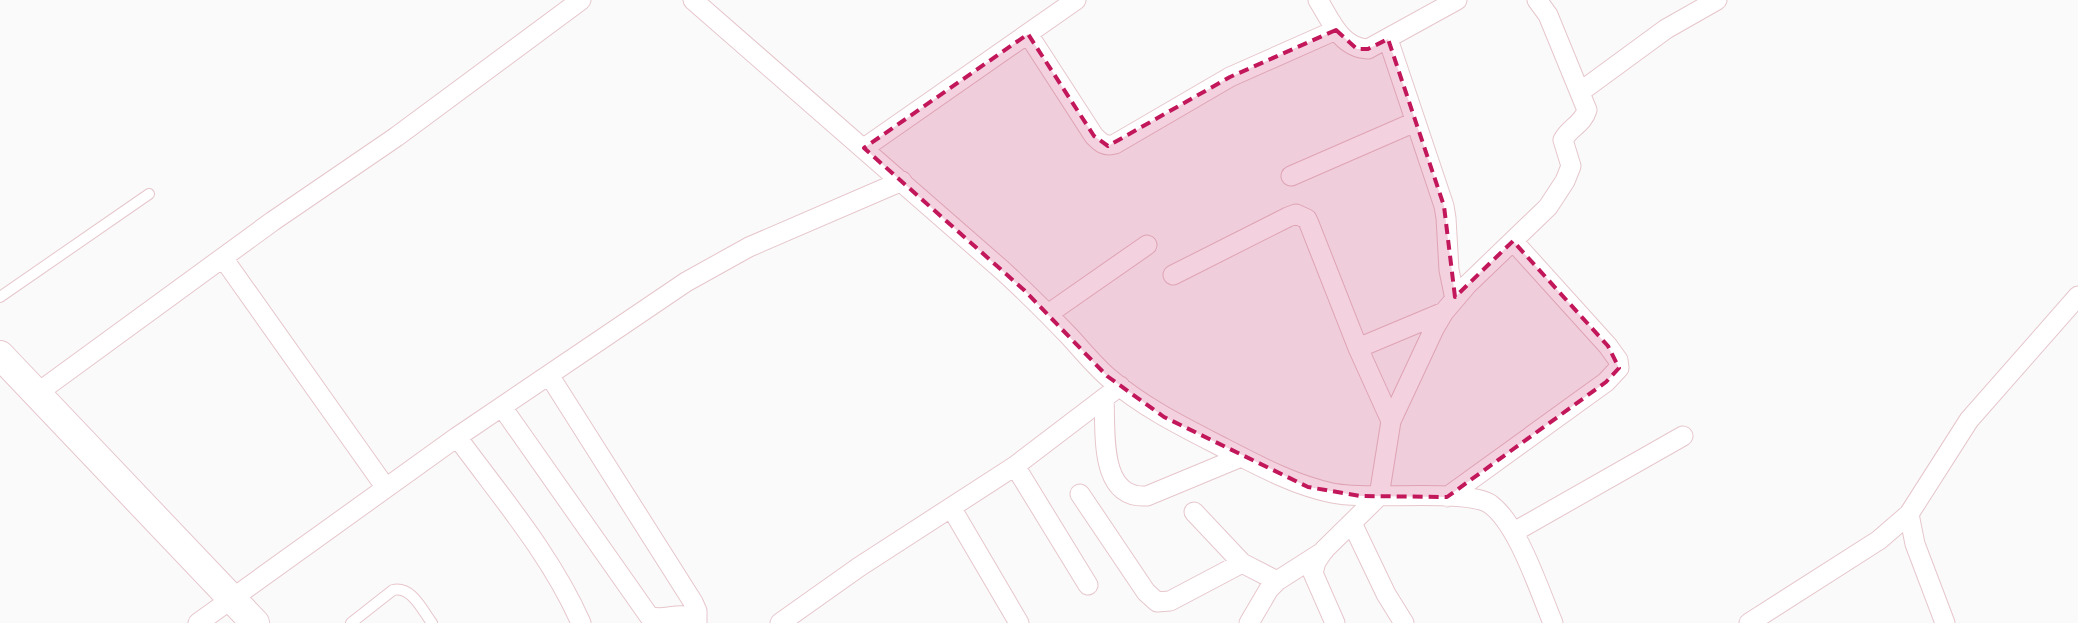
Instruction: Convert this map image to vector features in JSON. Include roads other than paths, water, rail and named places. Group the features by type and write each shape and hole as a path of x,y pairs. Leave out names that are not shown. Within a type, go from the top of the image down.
{"highway":[{"path":"0,355 255,623"}],"street":[{"path":"36,394 223,258 403,132 581,0"},
{"path":"693,0 902,181 1048,314 1107,376 1120,386 1164,417 1240,457 1308,486 1334,494 1466,497 1488,502 1502,514 1514,532 1553,623"},
{"path":"864,148 1076,0"},
{"path":"1318,0 1336,30 1347,43 1357,48 1368,49 1388,40 1457,0"},
{"path":"1249,623 1266,594 1277,581 1324,550 1379,496 1391,421 1430,337 1450,305 1548,207 1565,181 1571,166 1563,140 1566,134 1581,123 1587,110 1548,15 1537,0"},
{"path":"1580,92 1666,29 1717,0"},
{"path":"1028,34 1094,136 1101,143 1108,146 1115,144 1230,77 1336,30"},
{"path":"1388,40 1446,218 1450,305"},
{"path":"1291,176 1415,122"},
{"path":"198,623 457,437 717,263 749,247 902,181"},
{"path":"1173,275 1288,217 1296,214 1302,216 1310,226 1358,348 1391,421"},
{"path":"1446,497 1606,382 1619,368 1618,360 1608,346 1513,241"},
{"path":"1048,314 1147,245"},
{"path":"223,258 386,488"},
{"path":"1749,623 1879,540 1909,514 1969,420 2078,296"},
{"path":"1358,348 1450,305"},
{"path":"549,375 689,596 696,611 697,622"},
{"path":"780,623 859,567 952,509 1014,466 1120,386"},
{"path":"1104,398 1108,468 1116,483 1125,492 1137,496 1147,496 1240,457"},
{"path":"502,407 650,616 662,619 684,615 697,622"},
{"path":"1514,532 1683,436"},
{"path":"457,437 552,566 566,590 581,623"},
{"path":"1014,466 1088,585"},
{"path":"1080,494 1146,592 1157,602 1170,601 1242,563"},
{"path":"952,509 1019,623"},
{"path":"1194,512 1242,563 1277,581"},
{"path":"1909,514 1915,544 1945,623"},
{"path":"1352,523 1386,594 1404,623"},
{"path":"1324,550 1316,562 1313,574 1335,623"}],"lane":[{"path":"0,297 149,194"},
{"path":"351,623 393,590 401,588 409,592 432,623"}]}
